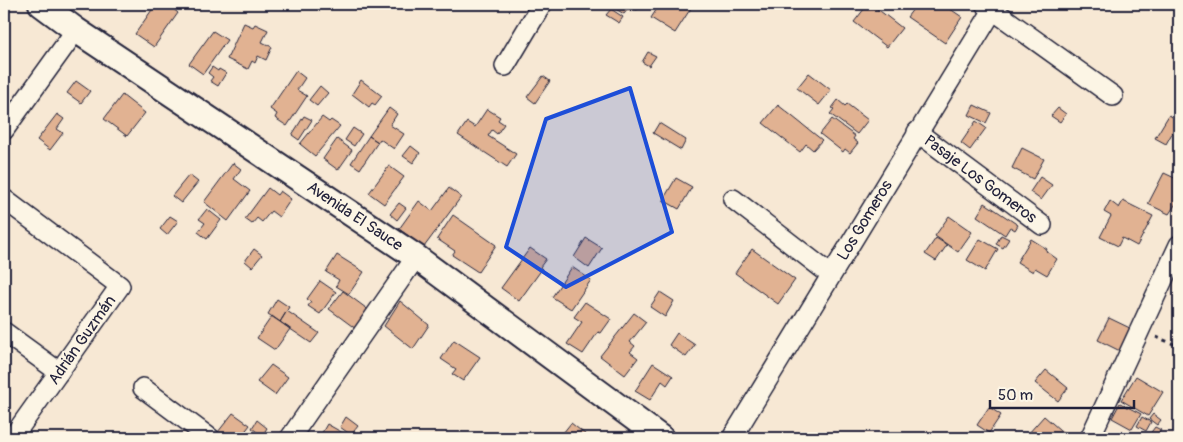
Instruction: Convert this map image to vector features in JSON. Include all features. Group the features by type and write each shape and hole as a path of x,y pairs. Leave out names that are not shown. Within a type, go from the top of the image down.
{"street":[{"name":"Avenida El Sauce","path":"41,4 76,30 416,257 661,438"},
{"path":"505,66 542,4"},
{"path":"989,7 1112,96"},
{"name":"Los Gomeros","path":"732,438 917,132 989,7"},
{"path":"4,130 76,30"},
{"name":"Pasaje Los Gomeros","path":"917,132 1042,225"},
{"name":"Adrián Guzmán","path":"4,199 120,286 12,438"},
{"path":"733,199 831,275"},
{"path":"1090,438 1179,245"},
{"path":"290,438 416,257"},
{"path":"4,332 59,372"},
{"path":"143,388 210,438"}],"path":[{"path":"1140,331 1179,346"}],"highlighted area":[{"path":"630,88 672,232 566,287 506,247 546,119"}],"building":[{"path":"156,4 170,4 178,13 154,47 135,34"},
{"path":"617,4 649,4 646,8 640,5 637,10 633,7 630,11 628,9 624,14 614,8"},
{"path":"660,4 683,4 691,8 675,33 651,18"},
{"path":"868,4 871,4 902,28 887,47 854,22"},
{"path":"917,4 943,4 962,17 945,43 907,17"},
{"path":"611,9 623,17 619,23 606,15"},
{"path":"244,23 253,27 255,24 268,30 262,42 272,47 266,60 258,56 255,63 252,61 248,69 227,59"},
{"path":"213,31 227,40 203,74 189,64"},
{"path":"648,52 656,56 649,66 642,62"},
{"path":"212,67 226,73 218,86 210,81 213,77 208,73"},
{"path":"296,71 305,78 297,90 307,96 287,126 275,118 277,114 270,109"},
{"path":"809,73 831,90 819,105 797,88"},
{"path":"543,76 550,81 535,103 527,97"},
{"path":"361,80 382,96 375,105 372,103 369,107 352,94"},
{"path":"76,81 90,91 81,103 67,93"},
{"path":"320,86 328,93 317,106 309,100"},
{"path":"122,95 145,113 127,136 104,119"},
{"path":"838,100 845,106 847,104 868,120 857,134 830,114"},
{"path":"778,105 822,140 813,150 806,144 800,152 763,123"},
{"path":"974,105 991,113 986,123 969,115"},
{"path":"389,108 397,114 390,125 404,134 394,149 380,139 378,142 369,136"},
{"path":"1058,108 1066,114 1060,122 1051,116"},
{"path":"487,109 500,117 498,120 504,124 497,134 492,130 488,136 516,154 507,167 458,135 467,122 475,127"},
{"path":"57,114 64,119 57,129 63,133 50,150 37,140"},
{"path":"1169,115 1179,121 1166,144 1155,138"},
{"path":"304,116 312,120 299,140 292,135"},
{"path":"322,117 340,126 315,156 300,144"},
{"path":"832,119 855,136 853,139 858,143 850,153 845,149 843,152 820,134"},
{"path":"976,121 986,128 970,150 961,143"},
{"path":"659,123 686,140 681,150 653,133"},
{"path":"353,128 362,134 354,146 345,140"},
{"path":"369,136 378,142 360,169 351,163"},
{"path":"337,139 352,150 338,170 323,159"},
{"path":"411,146 420,153 413,163 403,156"},
{"path":"1022,148 1044,159 1033,179 1012,168"},
{"path":"233,163 241,169 234,179 250,191 228,221 204,202"},
{"path":"389,166 404,177 384,204 369,193"},
{"path":"1164,173 1179,180 1179,203 1177,202 1169,214 1148,204"},
{"path":"189,175 198,182 181,203 172,196"},
{"path":"1040,177 1052,185 1041,200 1030,192"},
{"path":"676,178 692,187 679,209 663,200"},
{"path":"268,188 277,195 280,191 291,199 279,217 271,211 262,222 257,218 252,224 245,219"},
{"path":"449,188 461,197 424,247 399,229 419,201 432,211"},
{"path":"1110,201 1119,208 1123,201 1153,216 1137,246 1122,238 1118,246 1100,237 1111,216 1104,212"},
{"path":"399,203 406,208 397,220 390,214"},
{"path":"985,203 1018,225 1015,230 1010,227 1005,235 977,216"},
{"path":"207,209 221,220 207,239 198,232 205,223 199,219"},
{"path":"453,215 496,245 478,272 452,255 455,251 437,239"},
{"path":"170,216 178,221 167,235 160,229"},
{"path":"949,216 972,232 958,252 935,236"},
{"path":"1001,235 1009,239 1003,248 996,244"},
{"path":"586,238 602,248 589,268 574,257"},
{"path":"936,238 947,245 936,261 925,254"},
{"path":"980,239 998,249 985,271 967,260"},
{"path":"1031,239 1047,249 1046,251 1057,259 1047,275 1035,268 1033,272 1017,262"},
{"path":"530,248 546,259 540,267 542,269 519,301 501,288"},
{"path":"254,249 262,255 252,267 245,261"},
{"path":"752,249 795,280 778,304 735,273"},
{"path":"337,255 364,272 349,294 336,286 339,280 326,272"},
{"path":"572,267 591,280 571,309 552,297"},
{"path":"320,281 336,292 320,314 308,306 311,302 307,299"},
{"path":"343,291 370,311 356,329 329,309"},
{"path":"660,292 674,301 665,317 650,307"},
{"path":"277,299 289,307 280,322 268,314"},
{"path":"400,301 429,325 413,349 384,326"},
{"path":"585,302 611,319 601,333 598,332 583,354 567,344 582,322 574,317"},
{"path":"287,311 319,333 311,343 280,322"},
{"path":"634,313 646,322 630,342 635,346 630,352 638,358 625,375 600,356"},
{"path":"272,316 290,329 275,350 257,338"},
{"path":"1109,318 1134,330 1122,352 1098,340"},
{"path":"677,333 695,345 686,357 669,345"},
{"path":"454,340 480,357 463,381 452,374 456,369 441,359"},
{"path":"653,363 673,376 667,385 662,381 650,400 635,391"},
{"path":"271,365 288,377 275,395 257,382"},
{"path":"1046,370 1068,388 1058,401 1035,383"},
{"path":"1136,376 1163,392 1148,416 1121,400"},
{"path":"1120,403 1141,414 1132,429 1112,418"},
{"path":"989,407 1001,415 989,433 977,425"},
{"path":"233,413 250,425 240,438 226,438 218,432"},
{"path":"1153,414 1161,420 1157,425 1149,419"},
{"path":"1044,416 1068,437 1033,438 1028,434"},
{"path":"346,417 358,426 351,435 340,427"},
{"path":"1142,417 1151,422 1146,431 1137,426"},
{"path":"257,420 267,428 262,436 252,428"},
{"path":"571,423 590,438 559,438"},
{"path":"327,424 350,437 319,438"},
{"path":"1155,427 1161,430 1156,438 1149,435"}]}
